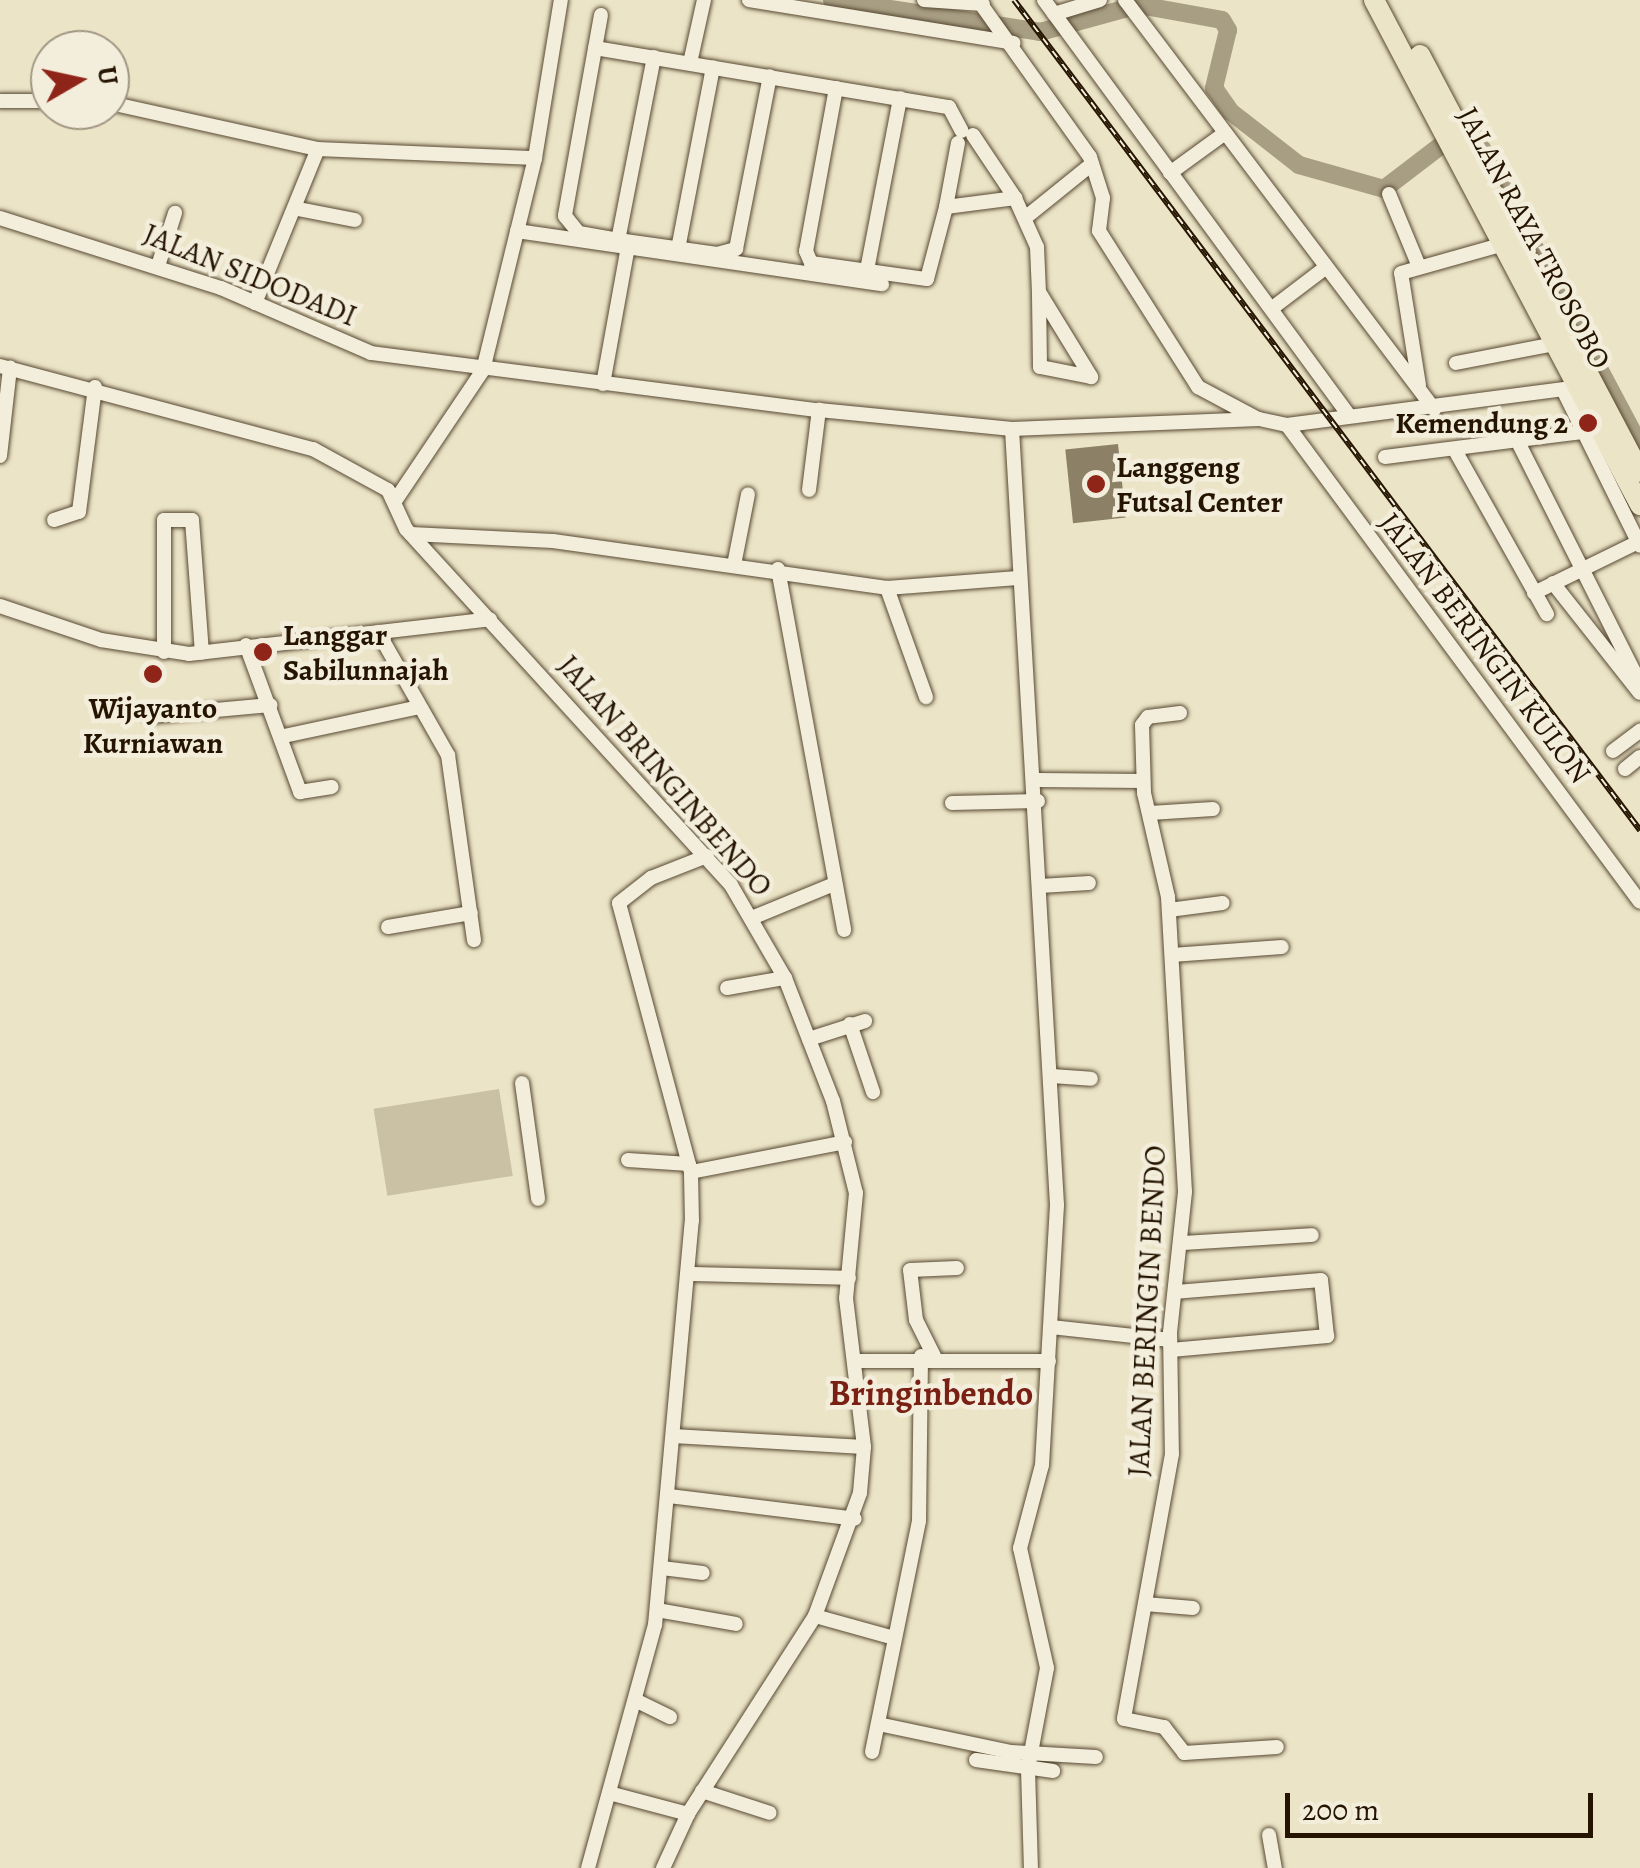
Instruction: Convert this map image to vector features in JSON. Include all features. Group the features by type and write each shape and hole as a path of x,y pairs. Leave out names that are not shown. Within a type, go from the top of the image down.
{"highway":[{"name":"JALAN RAYA TROSOBO","path":"1374,0 1453,132 1640,472"},
{"name":"JALAN RAYA TROSOBO","path":"1390,0 1504,244 1556,344 1571,391 1591,432 1640,505"}],"street":[{"path":"0,456 5,367 95,386 338,458 397,508 484,370 535,158 562,0"},
{"path":"690,63 704,0"},
{"path":"749,0 1010,37"},
{"path":"924,0 984,5 1010,37 1092,164 1103,198 1100,231 1198,387 1259,420"},
{"path":"1044,0 1170,173 1275,306 1348,414"},
{"path":"1061,23 1100,0"},
{"path":"1128,6 1434,409"},
{"path":"602,14 565,216 579,233 623,246 717,254 740,245 770,76"},
{"path":"595,48 950,107 966,139 1016,206 1037,247 1040,367 1091,377 1089,367 1039,292"},
{"path":"603,384 654,56"},
{"path":"678,249 713,67"},
{"path":"836,88 808,259 932,276 946,207 966,139"},
{"path":"867,270 900,98"},
{"path":"0,101 30,101"},
{"path":"130,108 318,150 535,158"},
{"path":"1170,173 1224,133"},
{"path":"255,303 298,209 318,150"},
{"path":"946,207 1016,206 1092,164"},
{"path":"1389,194 1418,264"},
{"path":"298,209 355,220"},
{"path":"158,266 175,213"},
{"name":"JALAN SIDODADI","path":"0,218 158,266 371,353 818,410 1012,429"},
{"path":"516,231 882,284"},
{"path":"1420,390 1400,278 1418,264 1504,244"},
{"path":"1275,306 1326,268"},
{"path":"1380,339 1406,322"},
{"path":"1456,363 1556,344"},
{"path":"54,520 78,516 95,386"},
{"path":"1030,1868 1029,1762 1047,1668 1020,1548 1042,1465 1051,1327 1052,1076 1037,780 1018,578 1012,429 1259,420 1288,426 1348,414 1434,409 1571,391"},
{"path":"809,490 818,410"},
{"name":"JALAN BERINGIN KULON","path":"1288,426 1640,902"},
{"path":"1385,457 1456,452 1591,432 1639,544 1534,593"},
{"path":"1518,442 1640,683"},
{"path":"1456,452 1547,614"},
{"path":"734,565 748,494"},
{"name":"JALAN BRINGINBENDO","path":"397,508 412,534 707,856 754,918 785,978 845,1142 858,1215 849,1278 864,1448 856,1519 815,1616 688,1814 663,1868"},
{"path":"164,652 164,520 192,520 202,653"},
{"path":"412,534 460,531 778,569 887,588 1018,578"},
{"path":"778,569 844,930"},
{"path":"1554,583 1640,693"},
{"path":"887,588 926,698"},
{"path":"0,606 164,652 202,653 490,619"},
{"path":"378,632 448,755 474,940"},
{"path":"246,645 284,736 300,792 332,788"},
{"path":"150,716 270,705"},
{"path":"284,736 419,707"},
{"name":"JALAN BERINGIN BENDO","path":"1180,713 1144,720 1143,781 1169,910 1182,1243 1170,1345 1172,1454 1126,1723 1164,1727 1184,1753 1277,1747"},
{"path":"1613,750 1640,731"},
{"path":"1625,769 1640,757"},
{"path":"1037,780 1143,781"},
{"path":"952,803 1038,802"},
{"path":"1150,812 1214,809"},
{"path":"588,1868 657,1610 690,1274 690,1168 619,903 651,878 707,856"},
{"path":"754,918 834,884"},
{"path":"1040,886 1088,884"},
{"path":"1169,910 1223,902"},
{"path":"388,927 471,913"},
{"path":"1172,956 1282,948"},
{"path":"727,988 785,978"},
{"path":"809,1039 857,1023 874,1092"},
{"path":"1052,1076 1090,1079"},
{"path":"522,1083 538,1198"},
{"path":"628,1160 690,1168 845,1142"},
{"path":"1182,1243 1312,1235"},
{"path":"872,1752 883,1726 890,1637 919,1521 928,1356 916,1320 910,1270 956,1268"},
{"path":"690,1274 849,1278"},
{"path":"1051,1327 1170,1345 1327,1336 1321,1280 1176,1292"},
{"path":"854,1361 928,1356 1049,1361"},
{"path":"673,1436 864,1448"},
{"path":"669,1496 856,1519"},
{"path":"662,1568 703,1573"},
{"path":"1144,1604 1194,1608"},
{"path":"657,1610 736,1624"},
{"path":"815,1616 890,1637"},
{"path":"635,1700 670,1717"},
{"path":"883,1726 1053,1771"},
{"path":"976,1760 1029,1762 1096,1757"},
{"path":"702,1791 770,1813"},
{"path":"609,1794 688,1814"},
{"path":"1269,1835 1274,1868"}],"shaded area":[{"path":"499,1089 513,1176 387,1196 374,1109"}],"building":[{"name":"Langgeng Futsal Center","path":"1118,444 1126,518 1073,523 1065,450"}],"waterway":[{"path":"832,0 1040,32 1139,5 1222,20 1228,30 1214,88 1231,112 1299,165 1384,189 1469,124 1640,445"}],"railway":[{"path":"1014,0 1640,830"}],"place":[{"name":"Kemendung 2","path":"1588,423"},
{"name":"Langgeng Futsal Center","path":"1096,484"},
{"name":"Langgar Sabilunnajah","path":"263,652"},
{"name":"Wijayanto Kurniawan","path":"153,674"}],"district":[{"name":"Bringinbendo","path":"931,1393"}]}
